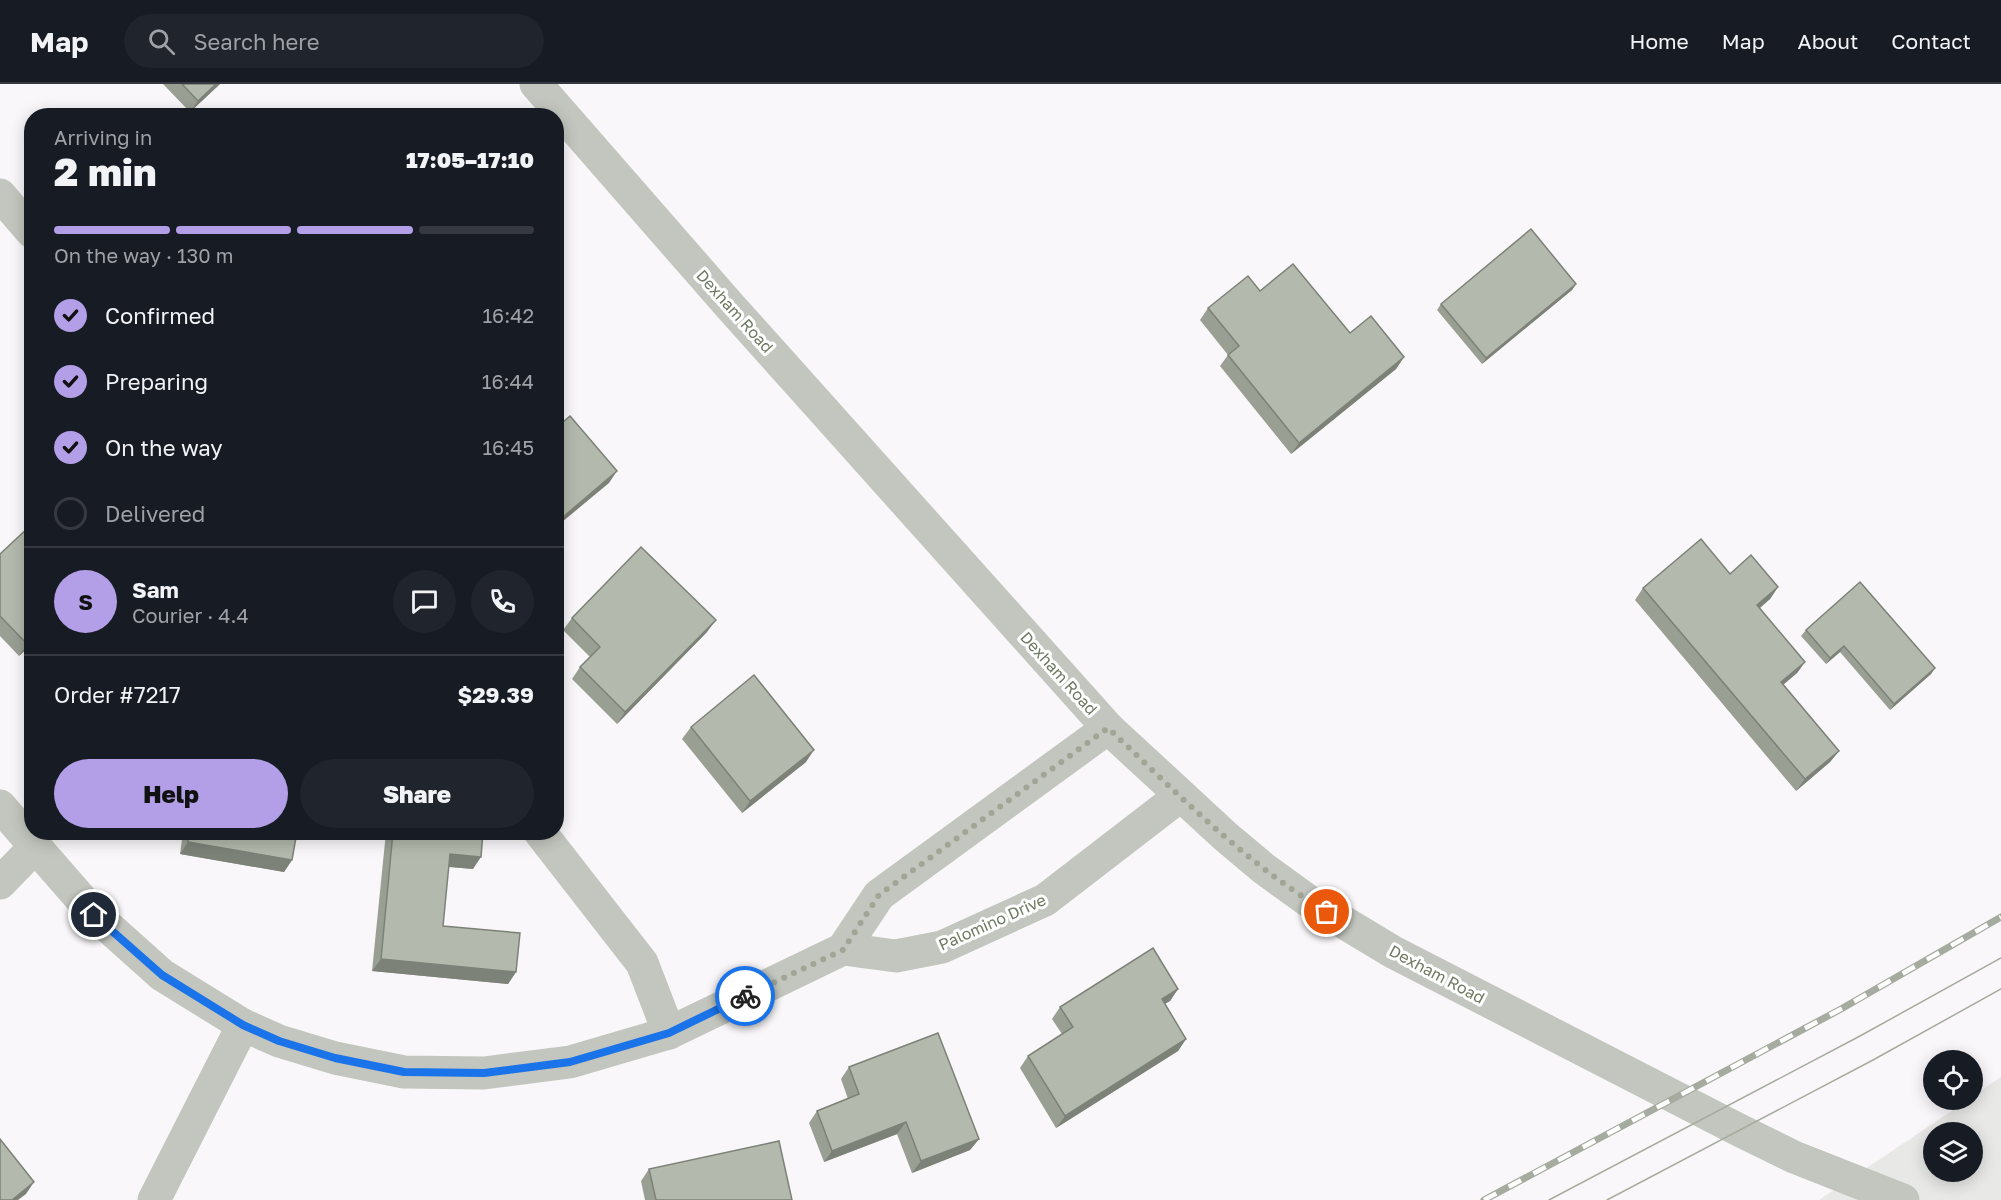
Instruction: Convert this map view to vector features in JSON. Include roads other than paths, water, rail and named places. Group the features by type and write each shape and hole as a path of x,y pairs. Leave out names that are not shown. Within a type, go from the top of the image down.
{"street":[{"name":"Dexham Road","path":"536,84 557,108"},
{"name":"Dexham Road","path":"564,116 729,305 1108,728 1180,796 1263,868 1310,902 1393,952 1738,1130 1794,1156 1903,1200"},
{"path":"0,195 24,223"},
{"path":"29,840 94,915 162,975 243,1025 279,1041 335,1058 404,1072 484,1073 570,1062 669,1033 843,950 879,895 1108,728"},
{"name":"Palomino Drive","path":"843,950 896,956 942,947 1045,900 1180,796"},
{"path":"0,806 24,834"},
{"path":"546,840 642,963 669,1033"},
{"path":"0,883 35,847"},
{"path":"154,1200 243,1025"}],"tram line":[{"path":"1549,1200 1860,1036 2001,958"},
{"path":"1607,1200 1873,1060 2001,989"}],"railway":[{"path":"1484,1200 1841,1009 2001,917"}]}
